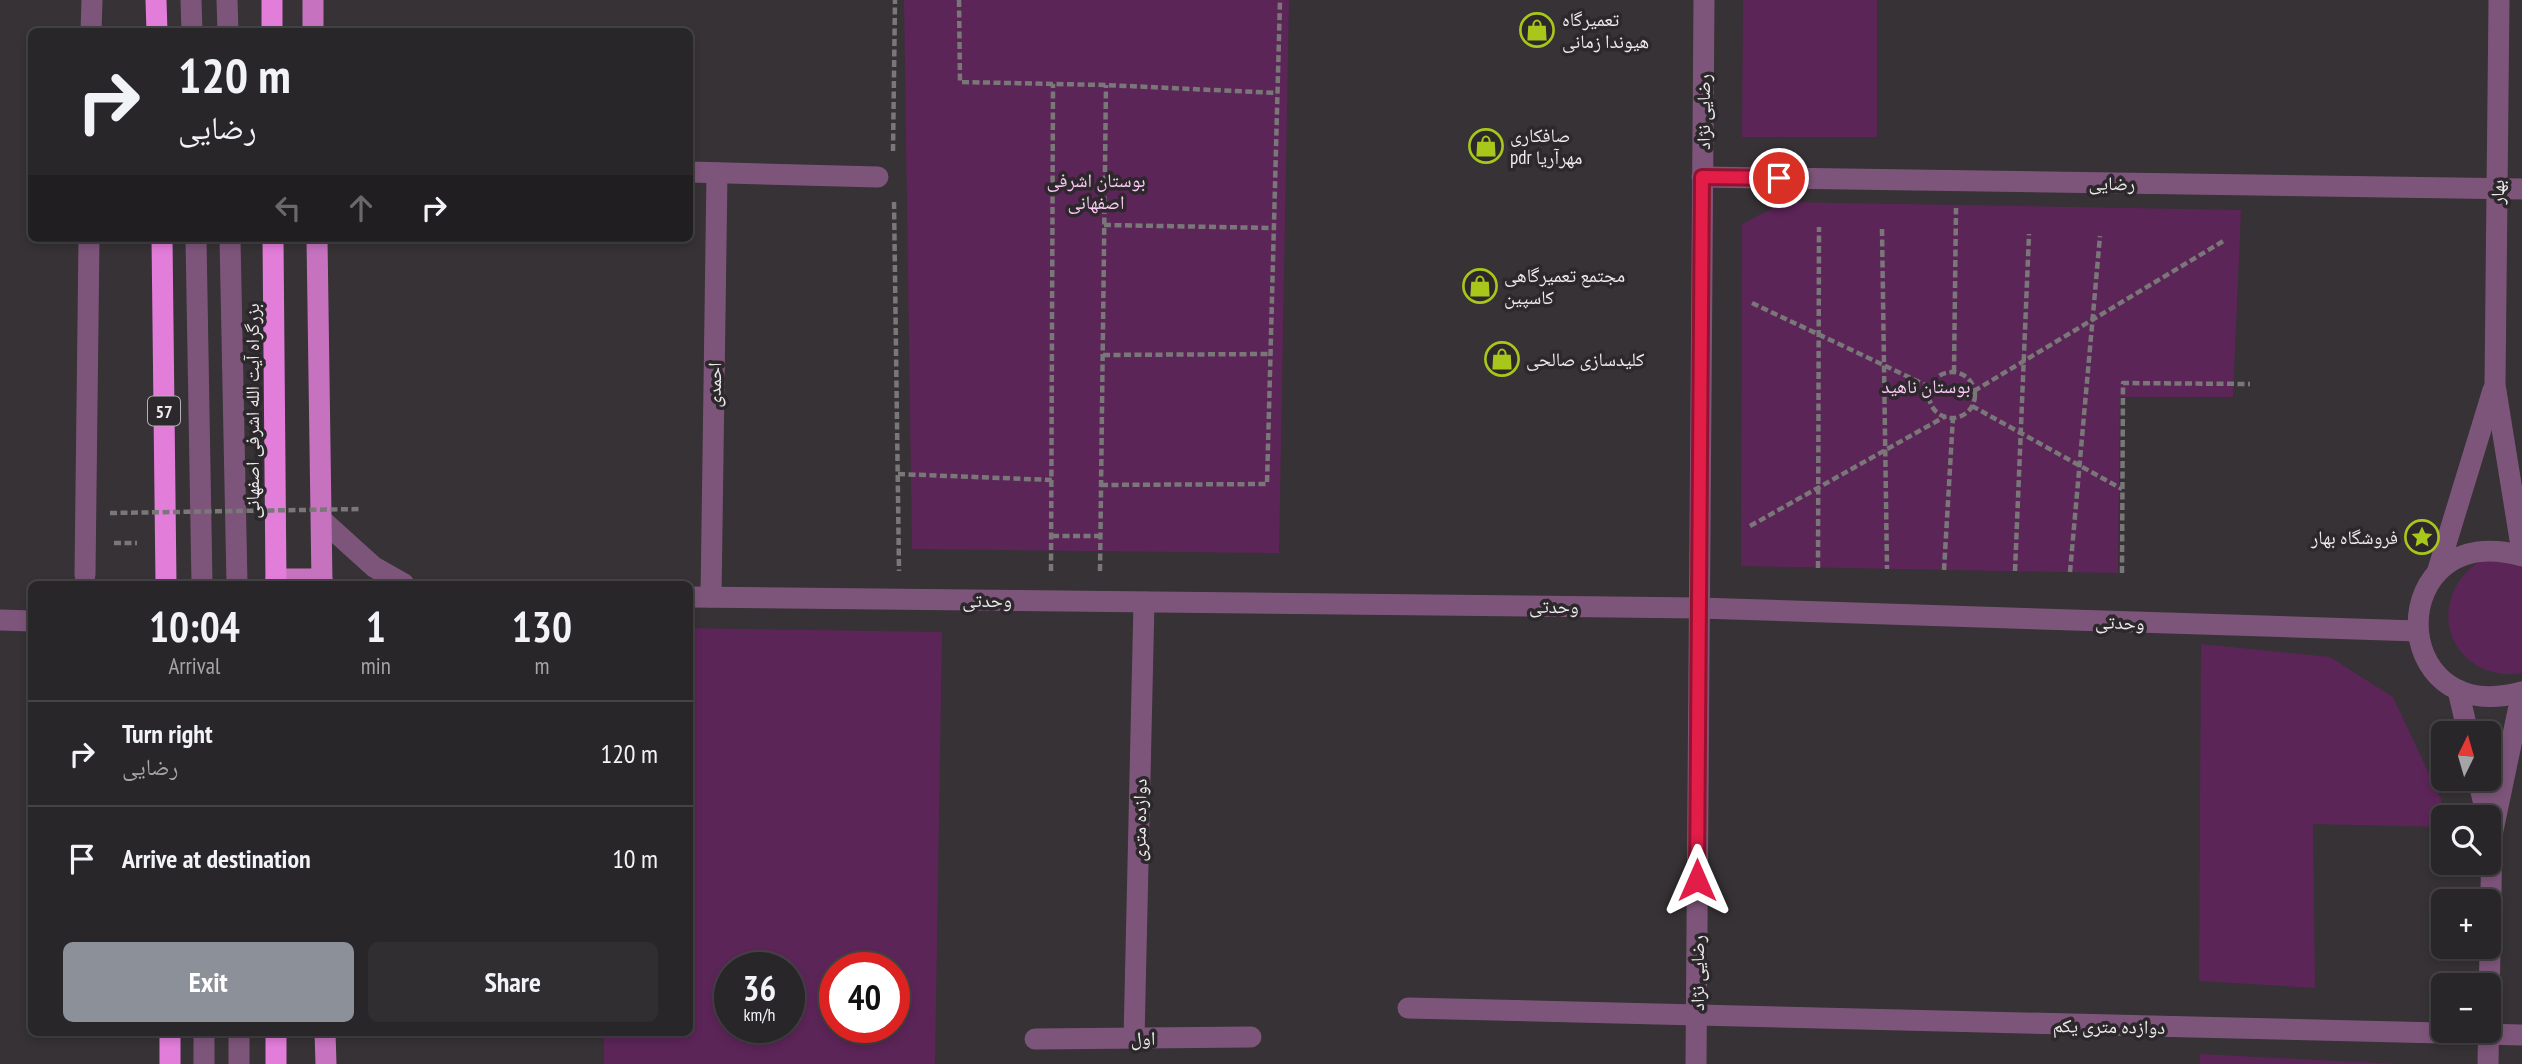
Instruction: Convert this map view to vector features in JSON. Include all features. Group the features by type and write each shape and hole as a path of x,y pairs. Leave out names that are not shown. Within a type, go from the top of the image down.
{"highway":[{"path":"156,0 157,28"},
{"path":"272,0 272,28"},
{"name":"57","path":"162,242 166,581"},
{"name":"بزرگراه آیت الله اشرفی اصفهانی","path":"273,242 276,581"},
{"path":"170,1036 170,1064"},
{"path":"276,1036 276,1064"}],"main road":[{"path":"313,0 313,28"},
{"path":"317,242 322,581"},
{"path":"325,1036 326,1064"}],"street":[{"path":"92,0 92,28"},
{"path":"191,0 192,28"},
{"path":"227,0 228,28"},
{"name":"رضایی نژاد","path":"1696,1064 1704,0"},
{"name":"بهار","path":"2495,385 2499,0"},
{"path":"693,172 888,176"},
{"name":"احمدی","path":"711,597 717,173"},
{"name":"رضایی","path":"1702,177 2522,189"},
{"path":"85,575 89,242"},
{"path":"196,242 202,581"},
{"path":"230,242 237,581"},
{"path":"2494,805 2522,692 2501,697 2479,697 2458,690 2438,676 2424,655 2417,631 2418,611 2424,590 2437,573 2455,559 2477,551 2500,550 2522,554 2495,385"},
{"path":"2437,573 2495,385"},
{"path":"322,520 374,568 398,581"},
{"name":"وحدتی","path":"693,597 1699,608 2417,631"},
{"name":"دوازده متری","path":"1134,1039 1144,602"},
{"path":"0,620 28,621"},
{"path":"2458,690 2465,721"},
{"path":"2488,973 2489,875"},
{"name":"دوازده متری یکم","path":"1408,1008 2431,1034"},
{"name":"دوازده متری یکم","path":"2501,1035 2522,1035"},
{"path":"204,1036 205,1064"},
{"path":"239,1036 239,1064"},
{"name":"اول","path":"1035,1039 1251,1037"},
{"path":"2488,1043 2488,1064"}],"path":[{"path":"895,0 888,176 898,474 899,600"},
{"path":"959,0 960,82 1277,93"},
{"path":"1101,485 1267,484 1280,0"},
{"path":"1051,600 1053,84"},
{"path":"1100,601 1106,85"},
{"path":"1954,372 1956,181"},
{"path":"1104,225 1274,228"},
{"path":"1818,568 1819,227"},
{"path":"1882,229 1887,569"},
{"path":"2015,571 2029,234"},
{"path":"2070,572 2100,236"},
{"path":"1975,391 2225,240"},
{"path":"1752,303 1930,387"},
{"path":"1102,355 1270,354"},
{"path":"1954,372 1967,378 1975,391 1972,406 1961,416 1953,417 1933,408 1929,394 1930,387 1939,376 1954,372"},
{"path":"2122,573 2123,383 2250,384"},
{"path":"1972,406 2122,489"},
{"path":"1749,526 1946,416"},
{"path":"1944,570 1953,417"},
{"path":"898,474 1052,480"},
{"path":"110,513 361,509"},
{"path":"1052,536 1100,536"},
{"path":"85,575 110,543 166,544"}],"green space":[{"name":"بوستان اشرفی اصفهانی","path":"904,0 1289,0 1279,553 912,549"},
{"path":"1743,0 1877,0 1877,137 1742,137"},
{"name":"بوستان ناهید","path":"1785,202 2241,210 2233,397 2120,397 2118,573 1741,566 1742,224"},
{"path":"2522,557 2522,673 2501,674 2483,669 2468,659 2457,646 2450,630 2448,612 2453,594 2463,576 2473,566 2488,559"},
{"path":"693,628 942,632 935,1064 604,1064 604,1036 693,1036"},
{"path":"2201,644 2330,657 2393,697 2431,778 2431,791 2437,791 2441,805 2431,805 2431,827 2313,824 2315,988 2199,981"},
{"path":"2200,1054 2397,1064 2200,1064"}],"place":[{"name":"تعمیرگاه هیوندا زمانی","path":"1537,30"},
{"name":"صافکاری pdr مهرآریا","path":"1486,146"},
{"name":"مجتمع تعمیرگاهی کاسپین","path":"1480,286"},
{"name":"کلیدسازى صالحى","path":"1502,359"},
{"name":"فروشگاه بهار","path":"2422,537"}],"route":[{"path":"1697,880 1702,177 1779,178"}]}
